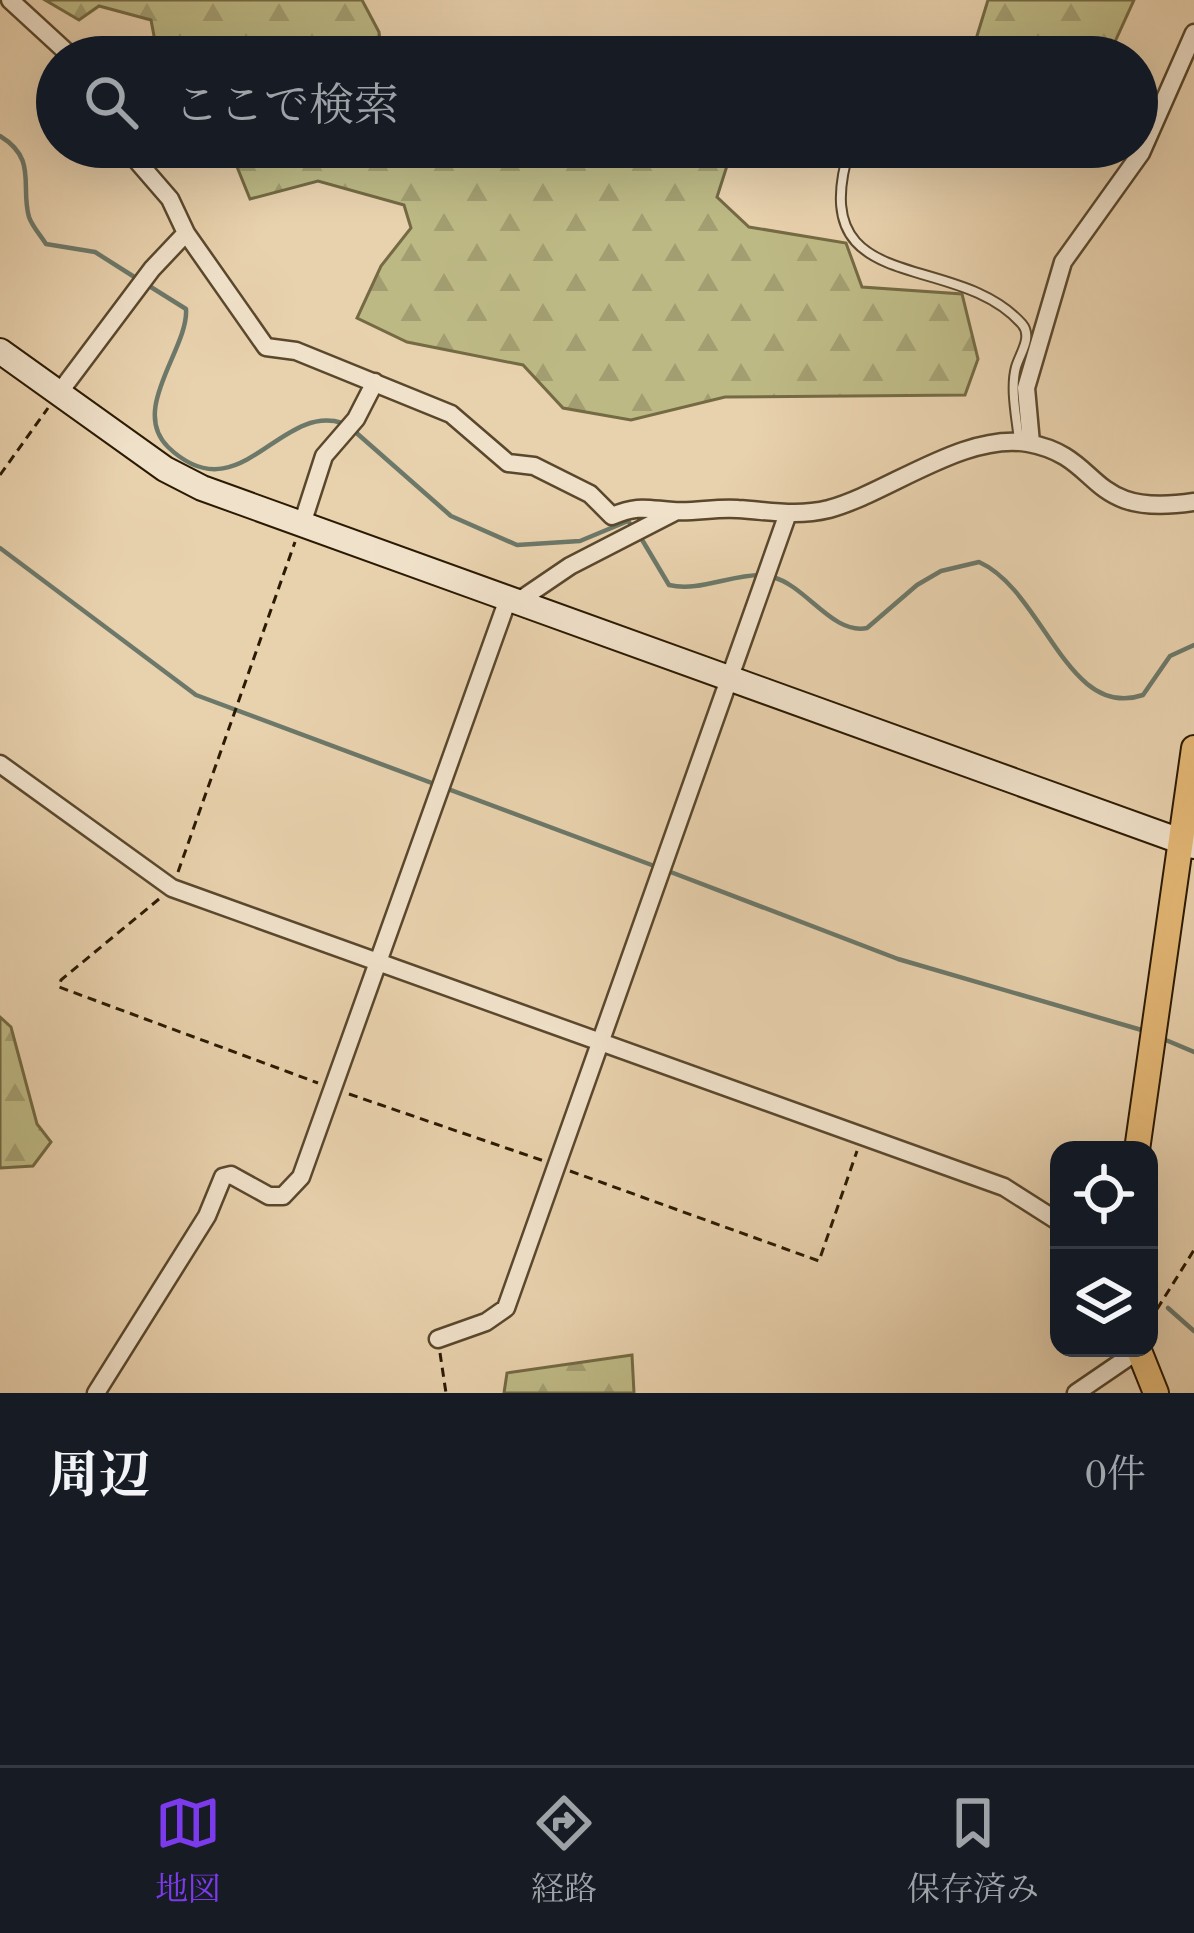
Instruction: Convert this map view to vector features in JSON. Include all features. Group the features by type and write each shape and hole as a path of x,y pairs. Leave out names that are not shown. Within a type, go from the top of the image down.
{"main road":[{"path":"1138,1141 1187,844 1194,748"},
{"path":"1141,1357 1156,1393"}],"street":[{"path":"10,0 49,36"},
{"path":"1158,116 1194,33"},
{"path":"143,168 170,199 186,233 266,347 296,351 451,415 508,463 534,466 571,484 612,516 640,504 675,512 738,509 787,516 832,508 884,482 975,450 1025,443 1075,466 1111,497 1137,506 1194,502"},
{"path":"1025,443 1026,388 1063,262 1131,168"},
{"path":"58,393 152,269 186,233"},
{"path":"0,351 165,469 302,524 1187,844"},
{"path":"302,524 324,456 356,419 375,382"},
{"path":"96,1393 208,1216 223,1177 240,1178 269,1196 291,1189 301,1177 513,600 675,512"},
{"path":"438,1339 486,1322 506,1308 787,516"},
{"path":"0,764 172,888 1004,1187 1050,1216"},
{"path":"1076,1393 1127,1357"}],"lane":[{"path":"843,168 842,215 860,250 880,264 957,282 1023,325 1028,337 1014,378 1025,443"}],"path":[{"path":"0,475 58,393"},
{"path":"302,524 172,888 61,980 59,987 819,1261 862,1135"},
{"path":"1158,1308 1194,1250"},
{"path":"438,1339 446,1393"}],"green space":[{"path":"45,0 362,0 379,36 154,36 151,20 99,6 79,20"},
{"path":"988,0 1134,0 1118,36 977,36"},
{"path":"237,168 726,168 717,197 749,227 846,243 862,287 962,294 978,359 965,395 725,397 631,420 563,408 523,365 407,342 357,318 381,266 411,228 404,205 318,181 250,199"},
{"path":"0,1017 11,1027 37,1124 51,1142 33,1166 0,1168"},
{"path":"632,1355 634,1393 504,1393 507,1373"}],"waterway":[{"path":"0,136 24,164 29,217 46,244 95,252 136,278"},
{"path":"146,284 186,309 155,415 158,432 168,447 193,465 216,469 238,464 298,428 319,421 342,423"},
{"path":"352,429 451,516 517,545 580,541 628,521 634,529"},
{"path":"641,538 669,585 761,575"},
{"path":"0,548 196,695 657,867"},
{"path":"772,577 842,624 867,628 917,585 941,571 979,562 1002,577 1075,672 1094,689 1117,698 1143,695 1170,656 1194,645"},
{"path":"668,871 898,959 1145,1031"},
{"path":"1161,1038 1194,1052"},
{"path":"1168,1308 1194,1331"}]}
